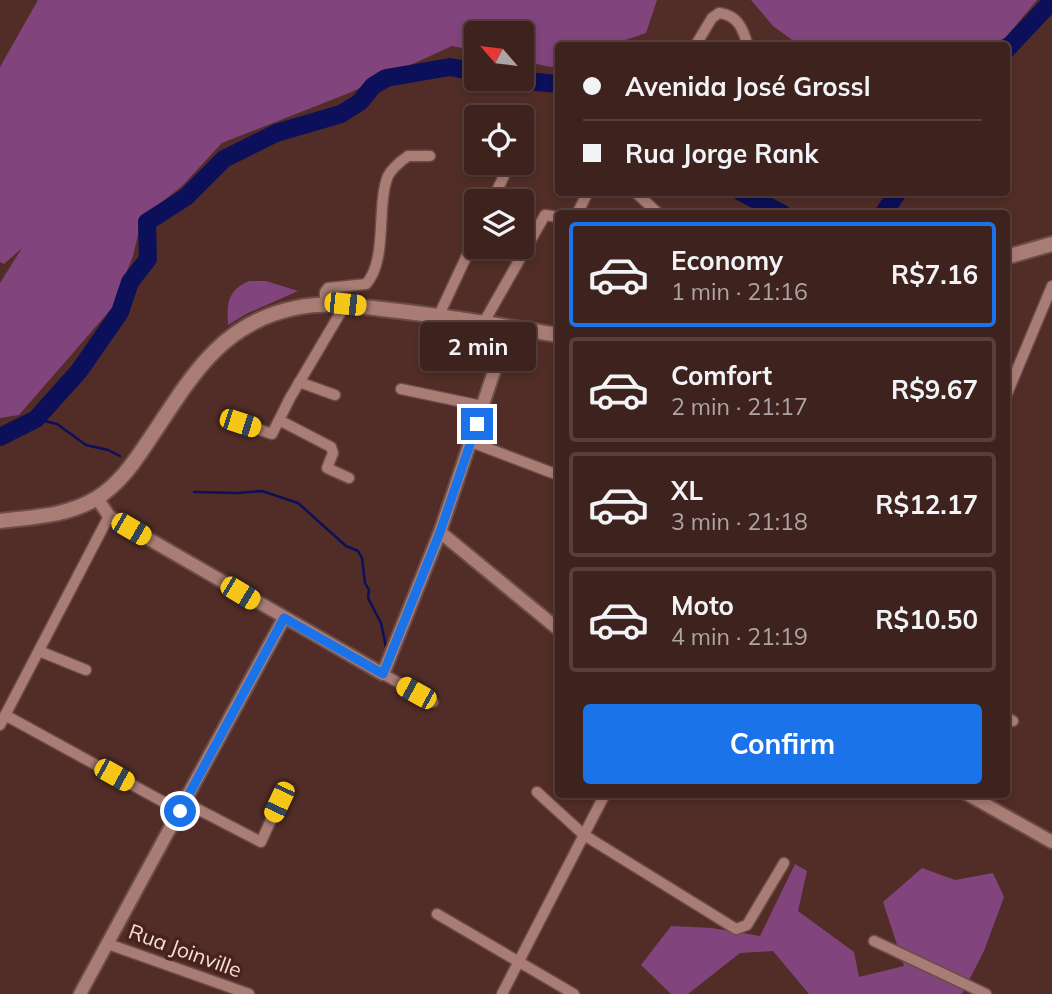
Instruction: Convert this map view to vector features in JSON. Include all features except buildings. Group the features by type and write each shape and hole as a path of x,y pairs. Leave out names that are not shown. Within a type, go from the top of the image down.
{"main road":[{"path":"1010,256 1052,244"},
{"path":"0,521 61,513 97,498 111,488 128,469 198,370 223,341 282,312 322,304 345,304 439,315 555,335"}],"street":[{"path":"697,42 712,18 719,13 736,19 746,42"},
{"path":"322,304 328,288 366,284 371,278 391,170 408,156 430,156"},
{"path":"639,196 655,210"},
{"path":"484,322 545,215 555,217"},
{"path":"439,315 465,259"},
{"path":"1010,386 1052,286"},
{"path":"240,423 272,433 345,304"},
{"path":"383,674 440,532 509,327"},
{"path":"299,382 335,395"},
{"path":"401,389 482,407"},
{"path":"279,420 331,447 333,456 327,468 349,478"},
{"path":"471,442 555,474"},
{"path":"97,498 109,516 433,702"},
{"path":"0,725 109,516"},
{"path":"440,532 555,627"},
{"path":"80,994 284,618"},
{"path":"39,651 86,670"},
{"path":"5,715 182,807 261,842 279,802"},
{"path":"537,792 584,835 736,929 747,925 784,863"},
{"path":"502,994 603,798"},
{"path":"974,798 1052,842"},
{"path":"437,914 574,994"},
{"path":"874,941 986,994"},
{"name":"Rua Joinville","path":"108,944 249,994"}],"shaded area":[{"path":"38,0 657,0 646,33 620,42 555,42 555,66 551,67 534,63 534,21 464,21 464,48 452,46 349,93 222,143 182,186 142,218 133,256 112,308 19,415 0,418 0,283 22,248 4,264 0,262 0,67"},
{"path":"751,0 1037,0 1006,37 997,42 795,42 773,26"},
{"path":"249,281 266,281 298,291 228,325 230,298 236,289"},
{"path":"795,864 807,871 798,911 854,952 859,977 904,966 883,902 922,868 955,880 993,873 1004,897 984,951 962,994 809,994 773,951 740,953 688,994 671,994 641,965 671,926 712,928 760,936"}],"waterway":[{"path":"1010,46 1052,1"},
{"path":"0,437 36,419 79,371 120,312 130,282 148,259 147,222 186,197 224,159 276,133 341,114 360,102 373,86 386,78 450,67 464,70"},
{"path":"534,82 555,84"},
{"path":"749,196 775,210"},
{"path":"886,210 895,196"},
{"path":"36,419 57,424 86,445 120,456"},
{"path":"194,492 262,491 298,503 346,546 358,551 369,590 368,598 381,623 386,647"}],"route":[{"path":"180,811 284,618 383,674 440,532 477,424"}]}
